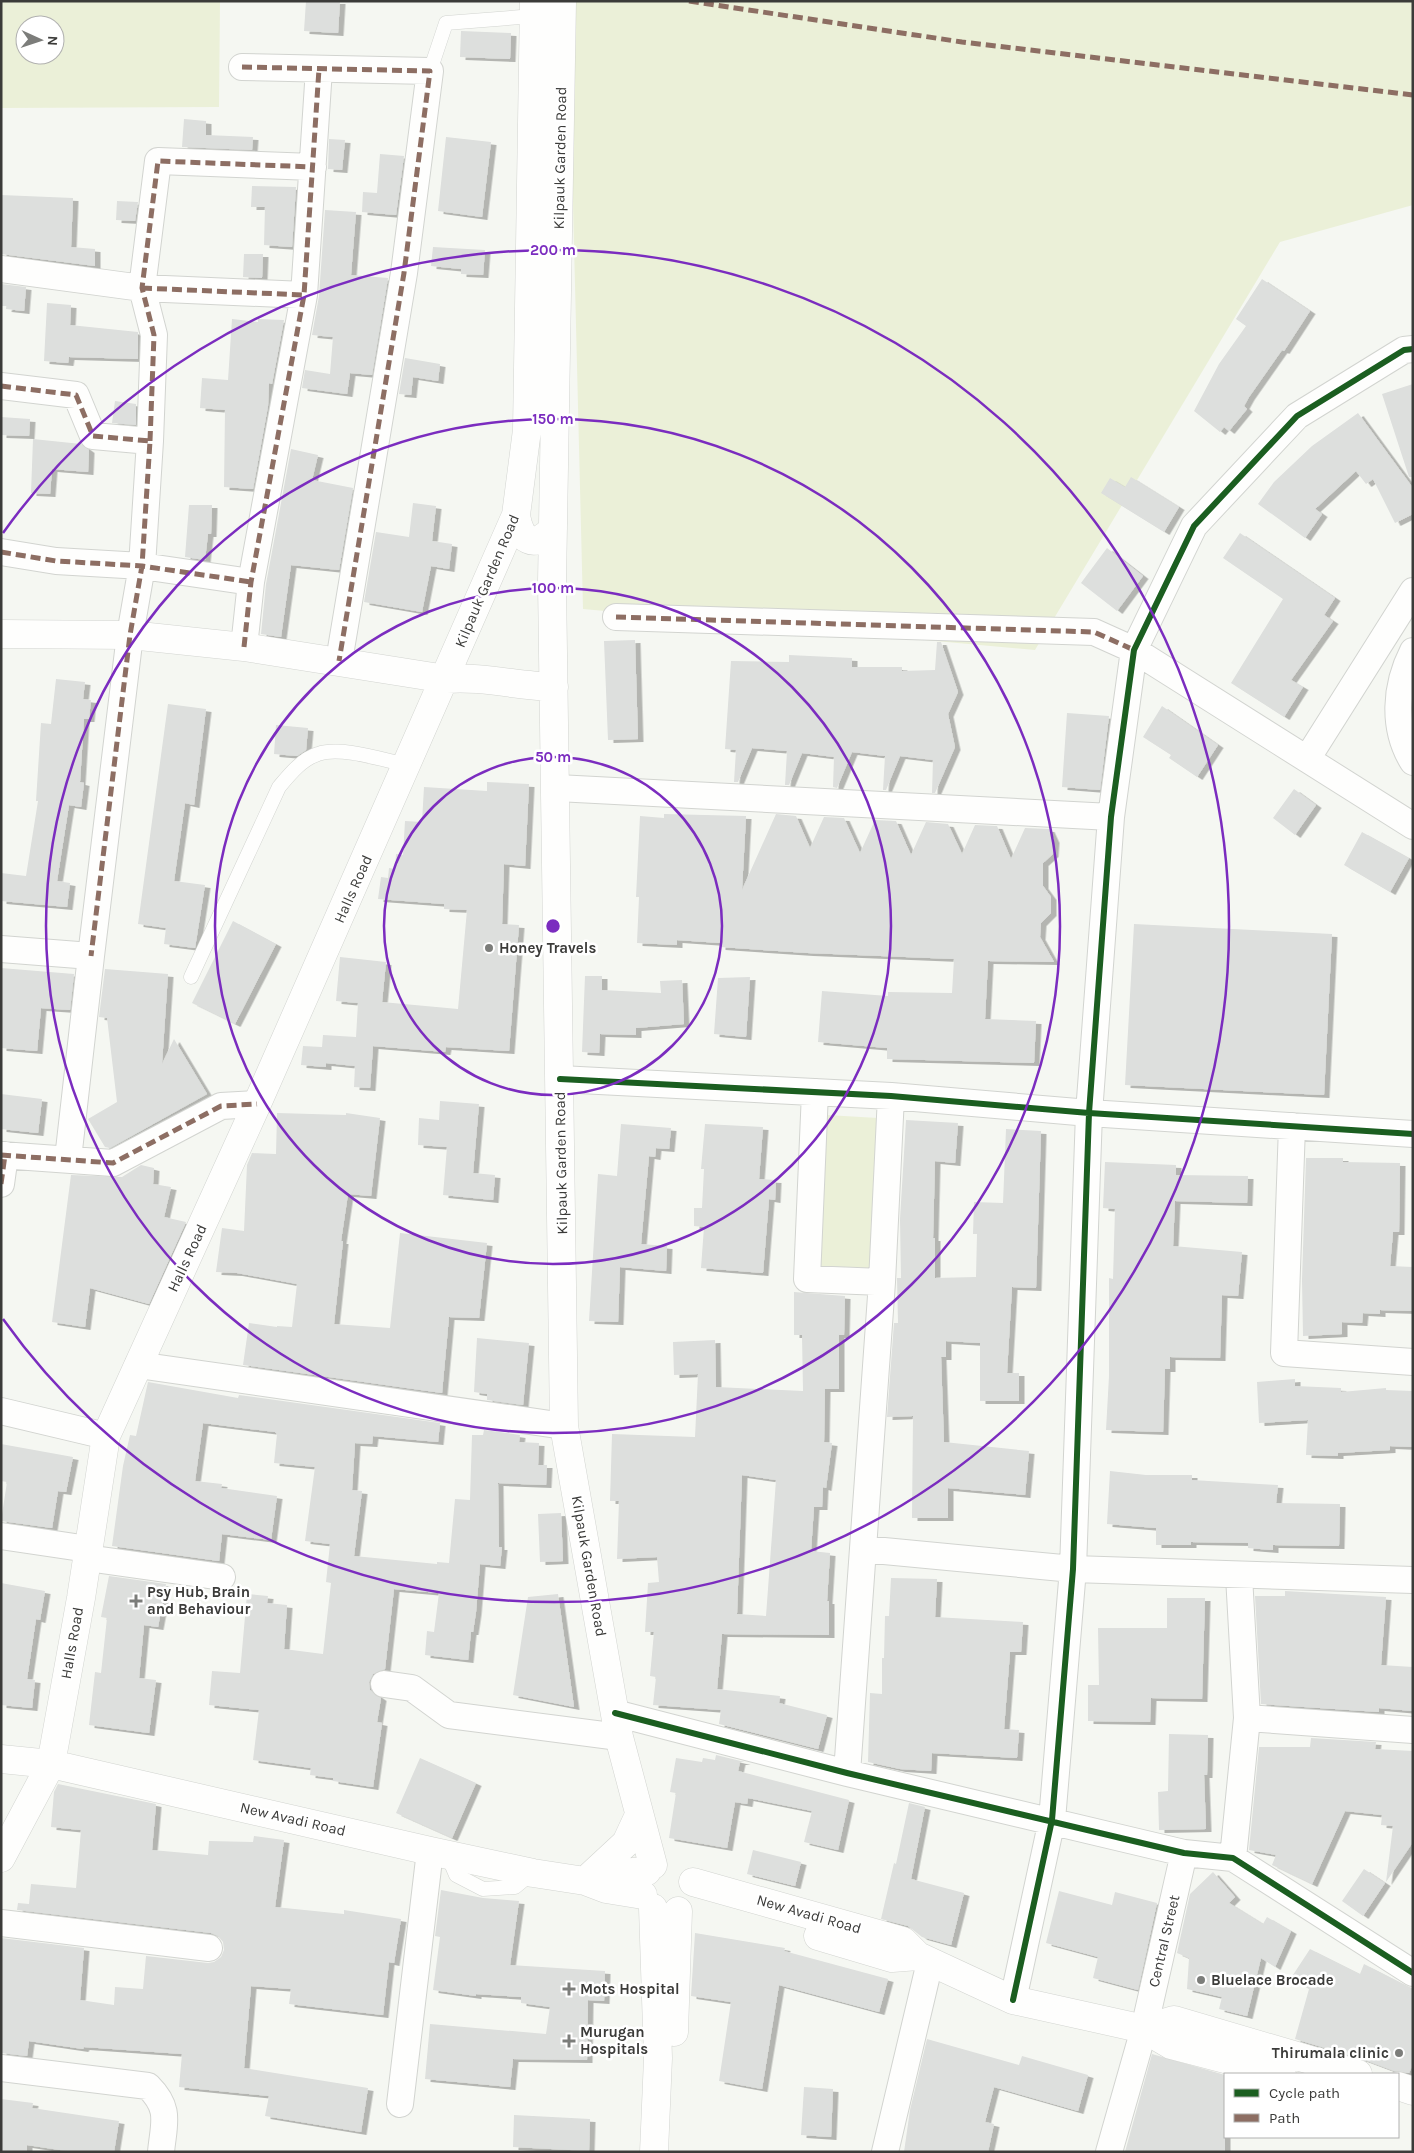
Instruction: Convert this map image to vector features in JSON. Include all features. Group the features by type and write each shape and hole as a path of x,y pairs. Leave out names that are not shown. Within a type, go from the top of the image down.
{"main road":[{"name":"Kilpauk Garden Road","path":"562,1 553,530 564,1426 617,1725 639,1815 665,1890 671,2152"},
{"name":"Kilpauk Garden Road","path":"446,679 516,516 527,430 534,9"},
{"path":"516,516 518,528 523,537 528,540 541,540 553,530"},
{"path":"1,634 130,635 244,647 446,679 470,677 529,686 554,687"},
{"name":"Halls Road","path":"1,1858 50,1764 88,1553 106,1436 258,1104 446,679"},
{"name":"New Avadi Road","path":"1,1758 50,1764 533,1873 585,1881 606,1889 665,1890 903,1940 924,1959 1013,2000 1144,2029 1171,2045 1278,2073"},
{"path":"585,1881 626,1843 639,1815"},
{"name":"Kilpauk Garden Road","path":"654,2152 665,1890"},
{"name":"New Avadi Road","path":"1144,2029 1174,2020 1355,2073"},
{"path":"1399,2086 1413,2091"},
{"path":"1399,2105 1413,2109"}],"street":[{"path":"242,67 430,70 404,273 339,661"},
{"path":"244,647 251,582 304,295 319,69"},
{"path":"68,1159 130,635 142,566 150,441 154,335 142,288 158,161 313,167"},
{"path":"1,269 142,288 304,295"},
{"path":"1013,2000 1052,1820 1073,1569 1089,1113 1111,817 1134,650 1194,526 1296,416 1404,350 1413,349"},
{"path":"1,386 76,395 93,436 150,441"},
{"path":"1,552 56,562 142,566 251,582"},
{"path":"1307,759 1413,591"},
{"path":"616,617 1094,632 1134,650 1413,826"},
{"path":"1413,651 1403,671 1397,710 1405,749 1413,762"},
{"path":"556,788 1111,817"},
{"path":"1,949 91,956"},
{"path":"560,1079 891,1096 1089,1113 1413,1134"},
{"path":"815,1092 806,1279 882,1282"},
{"path":"847,1773 882,1282 891,1096"},
{"path":"1,1184 3,1155 114,1163 221,1106 258,1104"},
{"path":"1292,1126 1284,1353 1413,1362"},
{"path":"138,1365 564,1426"},
{"path":"1,1411 106,1436"},
{"path":"1,1536 222,1577"},
{"path":"863,1550 1073,1569 1239,1576 1413,1580"},
{"path":"1233,1858 1247,1718 1239,1576"},
{"path":"384,1684 412,1688 449,1716 617,1725 847,1773 1052,1820 1184,1853 1233,1858 1413,1973"},
{"path":"1247,1718 1413,1730"},
{"path":"400,2104 438,1852"},
{"name":"Central Street","path":"1108,2152 1144,2029 1184,1853"},
{"path":"1,1923 209,1948"},
{"path":"885,2152 924,1959"},
{"path":"1,2068 148,2086 161,2098 164,2113 161,2152"}],"lane":[{"path":"430,70 446,23 534,9"},
{"path":"191,977 279,786 298,766 318,754 339,752 408,765"}],"green space":[{"path":"1,1 220,1 219,107 1,108"},
{"path":"568,1 1413,1 1413,205 1280,242 1035,650 583,609"},
{"path":"827,1115 878,1118 870,1271 819,1268"}],"building":[{"path":"306,1 340,1 338,33 304,31"},
{"path":"461,31 511,33 510,59 460,57"},
{"path":"184,119 206,121 206,135 253,137 252,150 182,147"},
{"path":"446,137 491,142 482,217 438,211"},
{"path":"329,139 345,140 342,170 328,169"},
{"path":"380,154 404,156 396,215 362,212 363,192 377,193"},
{"path":"252,186 296,187 292,247 264,245 265,207 251,207"},
{"path":"1,195 73,198 71,247 95,249 95,266 1,254"},
{"path":"117,201 138,202 135,221 116,220"},
{"path":"325,210 356,212 351,275 388,278 372,375 350,373 347,394 302,388 305,370 330,374 333,337 312,335 319,296"},
{"path":"433,247 485,250 483,275 461,274 461,269 431,266"},
{"path":"244,254 263,254 262,278 243,277"},
{"path":"1262,279 1310,311 1284,351 1282,350 1249,397 1244,406 1247,409 1229,431 1224,427 1220,432 1194,411 1219,364 1246,326 1236,319"},
{"path":"1,284 26,287 24,311 6,309 7,306 1,306"},
{"path":"47,303 71,305 70,325 138,332 138,359 69,357 68,363 44,361"},
{"path":"232,319 258,322 258,319 284,320 272,384 269,383 268,406 253,489 224,487 225,410 200,408 202,378 228,380"},
{"path":"405,358 440,364 438,381 413,377 411,395 399,394"},
{"path":"1413,384 1413,477 1409,477 1382,394"},
{"path":"115,401 136,404 136,425 112,423"},
{"path":"1358,413 1413,488 1413,514 1395,523 1373,479 1366,484 1356,471 1315,509 1322,514 1305,538 1258,504 1274,482 1312,446"},
{"path":"1,417 30,419 29,436 1,435"},
{"path":"33,439 81,444 89,450 88,472 52,469 50,494 31,493"},
{"path":"291,449 318,455 312,480 353,488 339,570 291,565 281,637 261,634 266,584"},
{"path":"1131,477 1179,507 1164,532 1101,493 1110,478 1125,487"},
{"path":"413,503 436,506 432,541 452,544 449,569 431,566 422,612 364,602 376,532 409,537"},
{"path":"189,505 212,505 211,534 208,534 205,560 185,557"},
{"path":"1240,533 1335,598 1324,615 1333,621 1291,680 1303,687 1284,717 1231,683 1283,599 1223,558"},
{"path":"1107,548 1143,576 1117,611 1081,583"},
{"path":"635,640 638,739 608,740 604,641"},
{"path":"937,642 941,642 958,692 948,714 955,747 935,793 932,793 933,760 900,756 886,790 883,790 885,756 852,752 837,788 833,787 834,757 802,753 789,785 785,785 787,751 752,748 738,782 734,782 736,750 725,749 731,661 789,662 789,655 852,658 852,667 902,667 902,671 935,670"},
{"path":"56,679 85,682 83,699 91,700 89,719 84,719 80,782 84,783 81,807 69,805 57,881 70,883 67,907 1,901 1,873 26,876 38,801 36,801 41,723 51,724"},
{"path":"168,704 206,709 194,805 185,803 174,881 205,885 195,948 164,944 166,928 138,924"},
{"path":"1162,706 1218,745 1197,777 1169,758 1171,755 1143,737"},
{"path":"1067,713 1109,716 1100,790 1062,787"},
{"path":"276,725 308,728 306,750 297,756 274,754"},
{"path":"487,782 529,784 525,866 504,864 502,924 519,925 509,1051 446,1047 445,1052 373,1046 370,1088 354,1087 355,1066 326,1063 326,1067 301,1065 303,1046 322,1047 323,1035 356,1037 358,1003 336,1001 340,957 386,962 382,1002 458,1009 467,910 444,909 444,904 378,899 381,877 388,878 389,868 395,869 396,854 403,855 405,821 422,822 424,787 487,791"},
{"path":"1294,789 1316,805 1295,835 1273,818"},
{"path":"664,814 746,816 742,890 776,814 796,816 810,848 824,817 844,818 860,853 875,820 896,821 911,855 926,822 948,824 962,854 975,825 997,826 1011,859 1025,828 1049,829 1054,840 1053,854 1043,863 1043,886 1051,897 1051,913 1041,923 1040,937 1054,962 988,961 985,1019 1036,1021 1034,1063 887,1059 887,1048 818,1042 822,991 888,996 888,992 952,993 954,959 720,947 720,943 677,940 677,945 637,943 639,897 636,897 640,816 664,818"},
{"path":"1362,832 1409,858 1390,892 1344,865"},
{"path":"233,921 276,944 235,1024 192,1003"},
{"path":"1134,924 1332,934 1324,1095 1125,1085"},
{"path":"1,968 74,974 70,1010 41,1008 37,1051 1,1048"},
{"path":"105,969 168,974 162,1064 174,1039 207,1094 110,1148 105,1147 88,1119 117,1102 107,1018 99,1017"},
{"path":"585,976 602,976 602,990 661,993 660,981 682,980 684,1024 636,1028 636,1035 600,1034 599,1053 582,1052"},
{"path":"750,977 746,1037 714,1034 718,978"},
{"path":"1,1094 42,1099 38,1133 1,1129"},
{"path":"440,1101 479,1104 473,1173 495,1175 493,1200 443,1195 447,1147 418,1145 419,1118 439,1120"},
{"path":"277,1113 346,1115 346,1113 380,1118 371,1196 348,1194 341,1241 343,1241 334,1324 390,1328 400,1233 487,1243 479,1318 449,1317 442,1393 243,1365 249,1323 292,1327 297,1284 237,1273 216,1272 222,1228 244,1231 247,1165 252,1153 276,1154"},
{"path":"906,1120 958,1123 955,1163 935,1161 933,1238 935,1238 935,1278 976,1277 977,1234 973,1234 974,1202 1003,1203 1006,1129 1041,1131 1036,1288 1012,1287 1007,1373 1019,1373 1019,1401 980,1401 980,1343 946,1341 946,1357 941,1357 944,1442 1029,1451 1025,1495 948,1488 948,1518 912,1518 913,1416 887,1417 894,1323 898,1323 897,1278 901,1278 900,1219"},
{"path":"621,1124 671,1128 669,1149 656,1148 655,1157 649,1156 641,1244 667,1246 666,1271 620,1267 618,1322 589,1321 598,1174 617,1176"},
{"path":"705,1124 763,1127 759,1179 776,1180 775,1200 769,1199 763,1273 701,1268 704,1227 694,1226 694,1208 702,1208 704,1169 701,1169"},
{"path":"1306,1158 1343,1158 1343,1162 1400,1163 1399,1232 1393,1232 1390,1266 1413,1267 1413,1311 1380,1310 1380,1314 1363,1313 1362,1323 1342,1322 1342,1334 1303,1336 1302,1280"},
{"path":"1105,1162 1176,1165 1176,1175 1248,1176 1247,1203 1175,1201 1173,1246 1242,1252 1238,1296 1222,1295 1220,1358 1170,1357 1170,1369 1165,1369 1163,1432 1106,1430 1109,1376 1109,1278 1113,1279 1115,1209 1103,1208"},
{"path":"141,1165 154,1168 153,1184 171,1187 164,1217 186,1222 149,1304 90,1288 85,1327 52,1322 71,1175 122,1177"},
{"path":"794,1292 845,1296 844,1335 839,1335 839,1389 825,1389 824,1442 832,1443 826,1488 823,1487 822,1507 814,1507 811,1551 830,1553 827,1601 829,1601 829,1635 722,1634 717,1689 780,1696 779,1703 827,1715 818,1749 719,1724 721,1710 653,1705 656,1677 650,1676 654,1632 645,1632 648,1583 659,1582 657,1557 617,1559 619,1501 610,1501 612,1434 695,1437 698,1374 674,1375 673,1342 715,1340 716,1387 803,1391 802,1335 794,1335","holes":["742,1475 776,1480 766,1616 737,1614"]},
{"path":"477,1338 529,1343 523,1405 487,1400 487,1394 474,1392"},
{"path":"1295,1379 1295,1386 1341,1388 1341,1392 1386,1388 1386,1390 1413,1391 1413,1447 1390,1446 1390,1450 1338,1453 1338,1456 1306,1455 1308,1420 1259,1423 1257,1382"},
{"path":"148,1382 238,1398 239,1395 440,1423 438,1442 373,1436 372,1444 355,1443 352,1490 362,1491 354,1556 437,1564 437,1562 449,1563 455,1499 470,1500 472,1435 483,1435 484,1430 520,1435 519,1442 539,1443 538,1465 547,1465 546,1485 498,1483 499,1547 502,1547 500,1566 480,1564 476,1612 473,1632 471,1632 468,1660 425,1655 427,1631 434,1632 439,1593 394,1589 385,1669 373,1674 369,1682 370,1690 381,1698 377,1722 382,1723 373,1787 333,1781 333,1778 310,1775 311,1768 253,1760 259,1710 209,1705 212,1671 240,1673 247,1594 268,1596 267,1603 287,1605 284,1649 323,1654 331,1583 326,1582 330,1544 305,1541 315,1467 274,1463 277,1434 275,1432 203,1423 195,1481 222,1484 221,1488 277,1496 271,1540 222,1534 219,1561 112,1546 123,1466 130,1435 136,1436"},
{"path":"1,1444 73,1457 66,1492 58,1491 52,1528 1,1521 7,1482 1,1481"},
{"path":"1110,1471 1146,1475 1192,1475 1192,1480 1278,1485 1276,1503 1340,1504 1339,1546 1273,1545 1273,1550 1248,1548 1248,1543 1191,1542 1191,1545 1156,1545 1156,1528 1107,1524"},
{"path":"561,1513 563,1561 540,1562 538,1514"},
{"path":"109,1576 166,1584 158,1627 144,1625 139,1678 156,1680 149,1733 89,1725 95,1672 101,1673 107,1618 101,1617"},
{"path":"891,1578 937,1579 935,1617 1023,1622 1021,1652 1010,1652 1004,1729 1019,1730 1017,1758 932,1753 931,1771 900,1769 868,1762 870,1693 882,1694 885,1616 889,1616"},
{"path":"1,1583 45,1591 40,1620 36,1619 27,1679 35,1680 32,1708 1,1705"},
{"path":"1285,1591 1386,1597 1381,1665 1413,1667 1413,1711 1379,1708 1379,1712 1261,1704 1255,1596 1285,1596"},
{"path":"558,1594 574,1707 513,1695 528,1597"},
{"path":"1167,1598 1205,1598 1202,1699 1151,1698 1150,1722 1088,1721 1088,1685 1099,1685 1098,1628 1167,1628"},
{"path":"1169,1734 1208,1735 1207,1775 1204,1775 1206,1829 1159,1830 1158,1792 1168,1791"},
{"path":"1311,1738 1376,1742 1375,1749 1413,1751 1413,1842 1386,1882 1393,1826 1381,1825 1382,1815 1345,1811 1312,1884 1272,1865 1276,1855 1249,1850 1259,1747 1310,1747"},
{"path":"716,1755 745,1762 740,1762 738,1771 849,1800 838,1850 804,1842 812,1811 748,1798 747,1804 735,1802 727,1848 669,1838 676,1793 670,1792 676,1758 702,1762 703,1758 715,1760"},
{"path":"420,1758 476,1783 452,1838 396,1813"},
{"path":"58,1784 156,1804 152,1850 208,1855 209,1841 253,1842 254,1836 284,1840 275,1907 344,1914 344,1910 401,1919 394,1963 389,1962 383,2015 289,2004 291,1989 251,1986 244,2068 368,2088 361,2132 265,2116 269,2096 179,2087 182,2054 84,2047 83,2049 29,2041 27,2056 1,2053 1,1938 84,1948 80,2000 114,2005 115,1987 143,1989 146,1956 208,1963 214,1962 221,1957 224,1950 223,1942 218,1936 211,1933 17,1910 18,1903 29,1904 31,1884 76,1888 81,1830 51,1827 54,1792"},
{"path":"909,1803 925,1807 911,1879 964,1893 951,1945 922,1937 908,1926 881,1919 894,1863 896,1864"},
{"path":"753,1850 801,1862 795,1886 747,1874"},
{"path":"1364,1869 1385,1883 1363,1916 1342,1901"},
{"path":"1213,1872 1235,1897 1229,1903 1263,1924 1267,1917 1291,1931 1275,1967 1261,1958 1247,2016 1219,2009 1222,1997 1187,1989 1189,1958 1177,1953 1190,1894"},
{"path":"441,1890 483,1898 519,1901 510,1965 605,1971 604,2001 588,2000 587,2060 513,2059 510,2087 425,2079 430,2024 546,2034 550,2007 521,2003 521,1997 476,1994 476,1996 433,1990 440,1937 435,1936"},
{"path":"1059,1891 1112,1905 1115,1892 1157,1903 1138,1990 1093,1978 1098,1957 1046,1943"},
{"path":"695,1933 785,1948 784,1951 888,1979 879,2012 779,1985 762,2089 719,2081 731,2002 691,1996"},
{"path":"1310,1949 1360,1974 1364,1964 1413,1989 1413,2064 1409,2073 1394,2071 1362,2059 1295,2039 1309,1989 1291,1978"},
{"path":"927,2039 1019,2065 1022,2056 1088,2075 1078,2111 994,2087 985,2122 994,2124 988,2152 904,2152 910,2110"},
{"path":"1152,2054 1224,2075 1225,2152 1125,2152"},
{"path":"804,2087 833,2089 831,2137 801,2135"},
{"path":"1,2099 33,2103 32,2108 119,2121 114,2152 73,2152 27,2145 27,2152 1,2152"},
{"path":"514,2115 590,2119 589,2151 513,2147"}],"marked path":[{"path":"689,1 962,42 1413,95"},
{"path":"242,67 430,71 404,273 339,661"},
{"path":"244,647 251,582 304,295 319,69"},
{"path":"150,441 154,335 142,288 158,161 313,167"},
{"path":"142,288 304,295"},
{"path":"1,386 76,395 93,436 150,441 142,566 130,635 91,956"},
{"path":"1,552 56,561 142,566 251,582"},
{"path":"616,617 1094,632 1134,650"},
{"path":"1,1155 113,1163 221,1106 257,1104"},
{"path":"1,1184 5,1155"}],"cycle path":[{"path":"1013,2000 1052,1820 1073,1569 1089,1113 1111,817 1134,650 1194,526 1297,416 1404,350 1413,349"},
{"path":"560,1079 891,1096 1089,1113 1413,1134"},
{"path":"615,1713 847,1773 1184,1853 1233,1858 1413,1973"}],"place":[{"name":"Honey Travels","path":"489,948"},
{"name":"Psy Hub, Brain and Behaviour","path":"136,1601"},
{"name":"Bluelace Brocade","path":"1201,1980"},
{"name":"Mots Hospital","path":"569,1989"},
{"name":"Murugan Hospitals","path":"569,2041"},
{"name":"Thirumala clinic","path":"1399,2053"}]}
